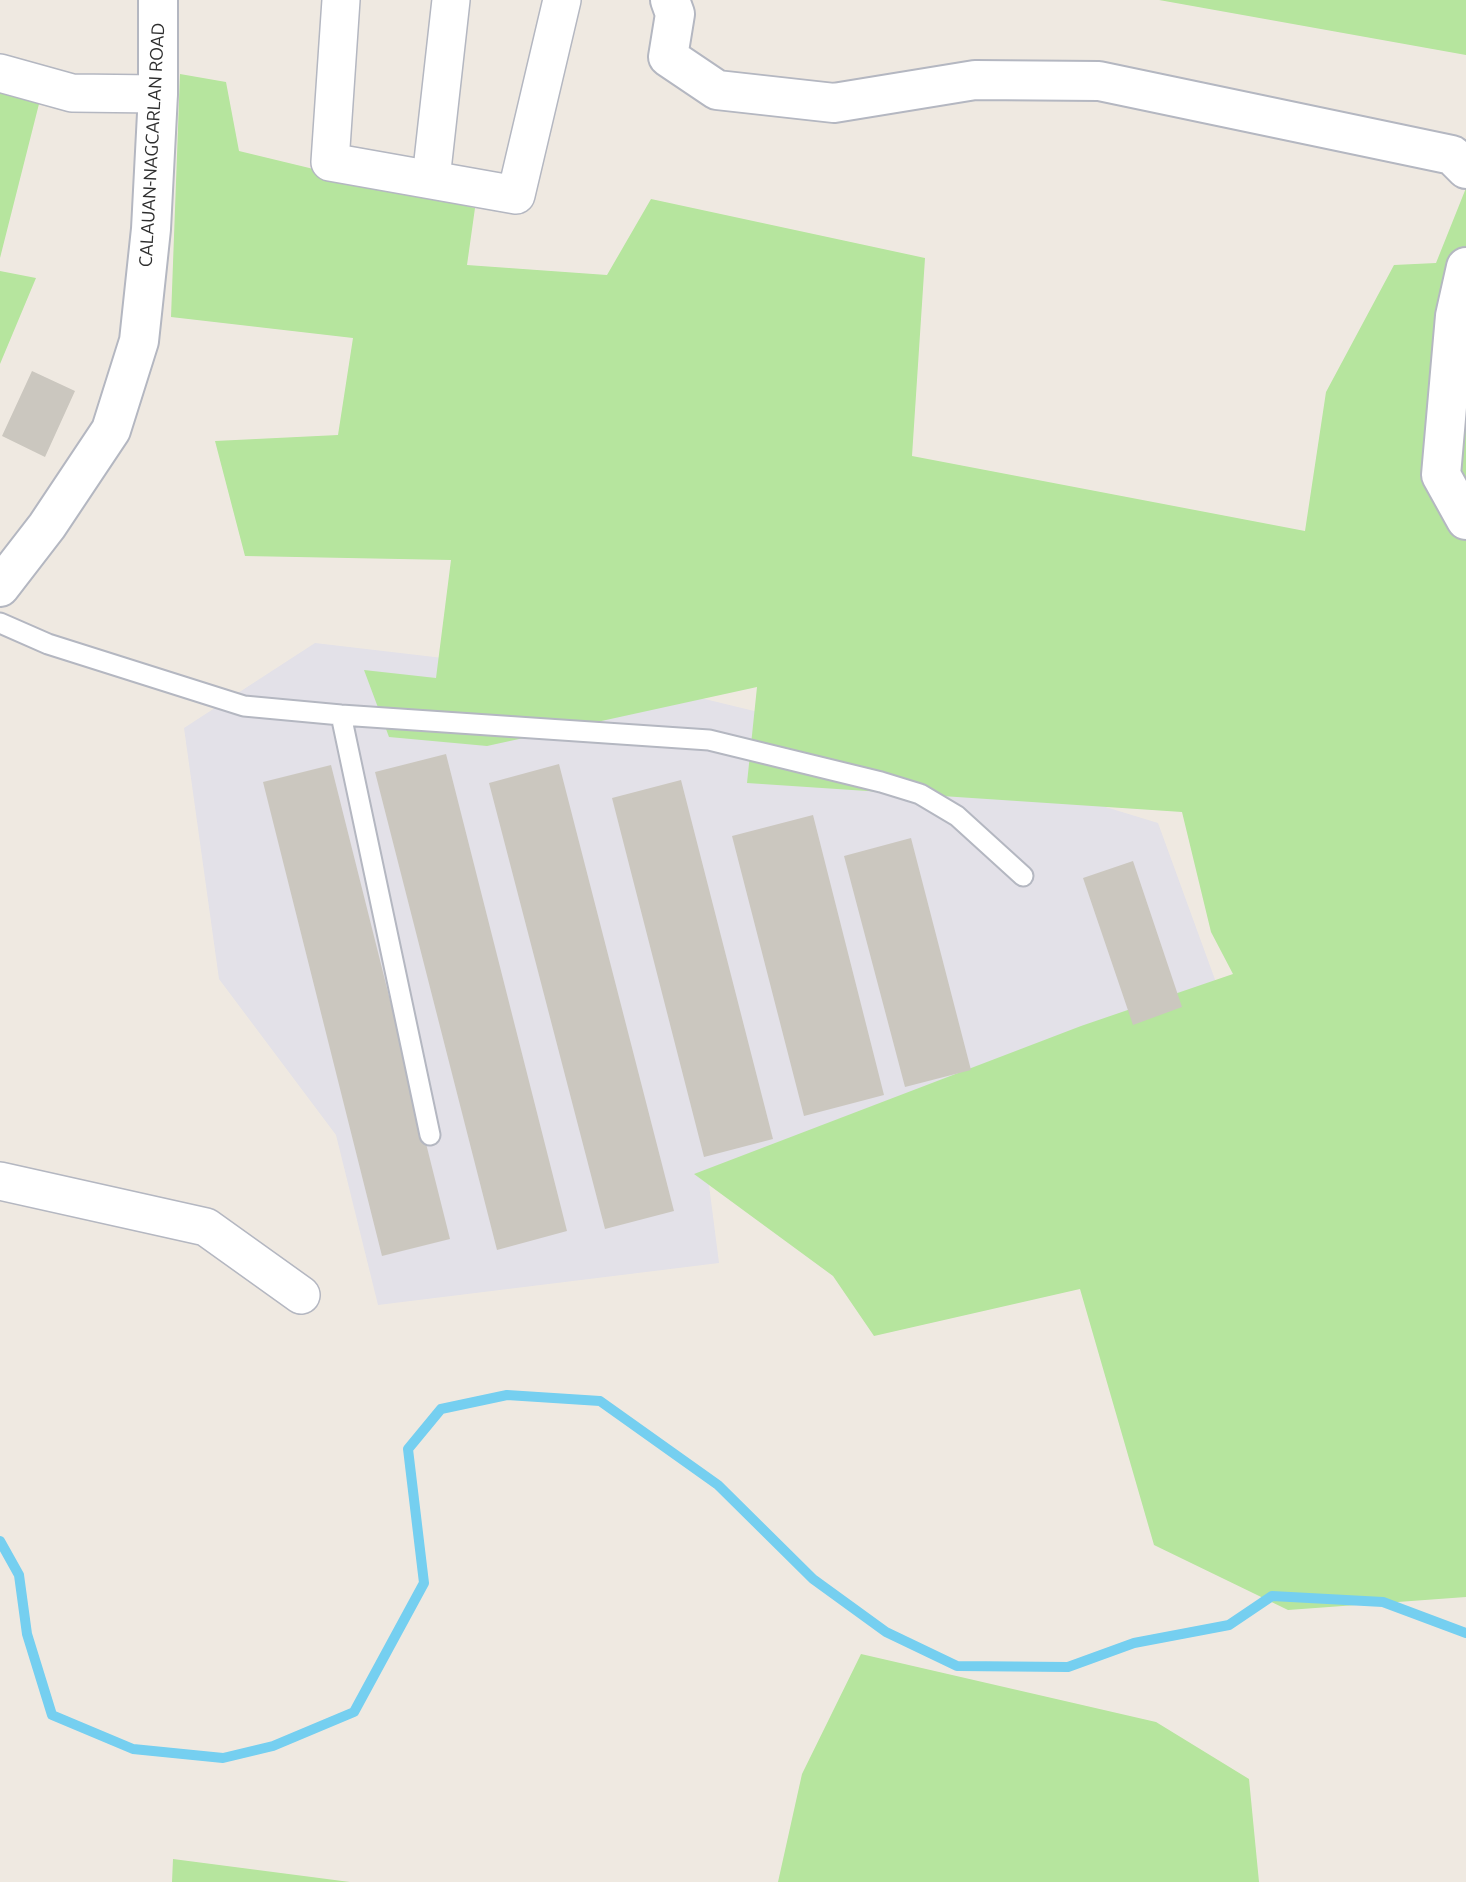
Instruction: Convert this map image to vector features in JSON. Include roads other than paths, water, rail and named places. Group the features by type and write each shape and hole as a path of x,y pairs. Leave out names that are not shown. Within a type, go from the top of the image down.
{"street":[{"name":"CALAUAN-NAGCARLAN ROAD","path":"0,587 47,526 111,430 139,341 152,229 158,94 158,0"},
{"path":"341,0 330,162 516,195 562,0"},
{"path":"430,179 451,0"},
{"path":"670,0 676,14 668,57 717,90 834,103 975,80 1098,80 1452,155 1466,169"},
{"path":"0,73 72,93 158,94"},
{"path":"1466,267 1455,316 1441,475 1466,520"},
{"path":"0,1181 206,1227 300,1295"}],"lane":[{"path":"0,623 48,644 244,706 709,740 881,782 920,794 957,816 1023,876"},
{"path":"341,715 430,1135"}],"waterway":[{"path":"0,1541 19,1575 27,1634 52,1715 133,1749 223,1758 273,1746 354,1712 424,1583 408,1449 441,1409 507,1395 600,1401 718,1485 813,1579 886,1632 957,1666 1068,1667 1134,1643 1229,1625 1272,1596 1383,1602 1466,1633"}]}
